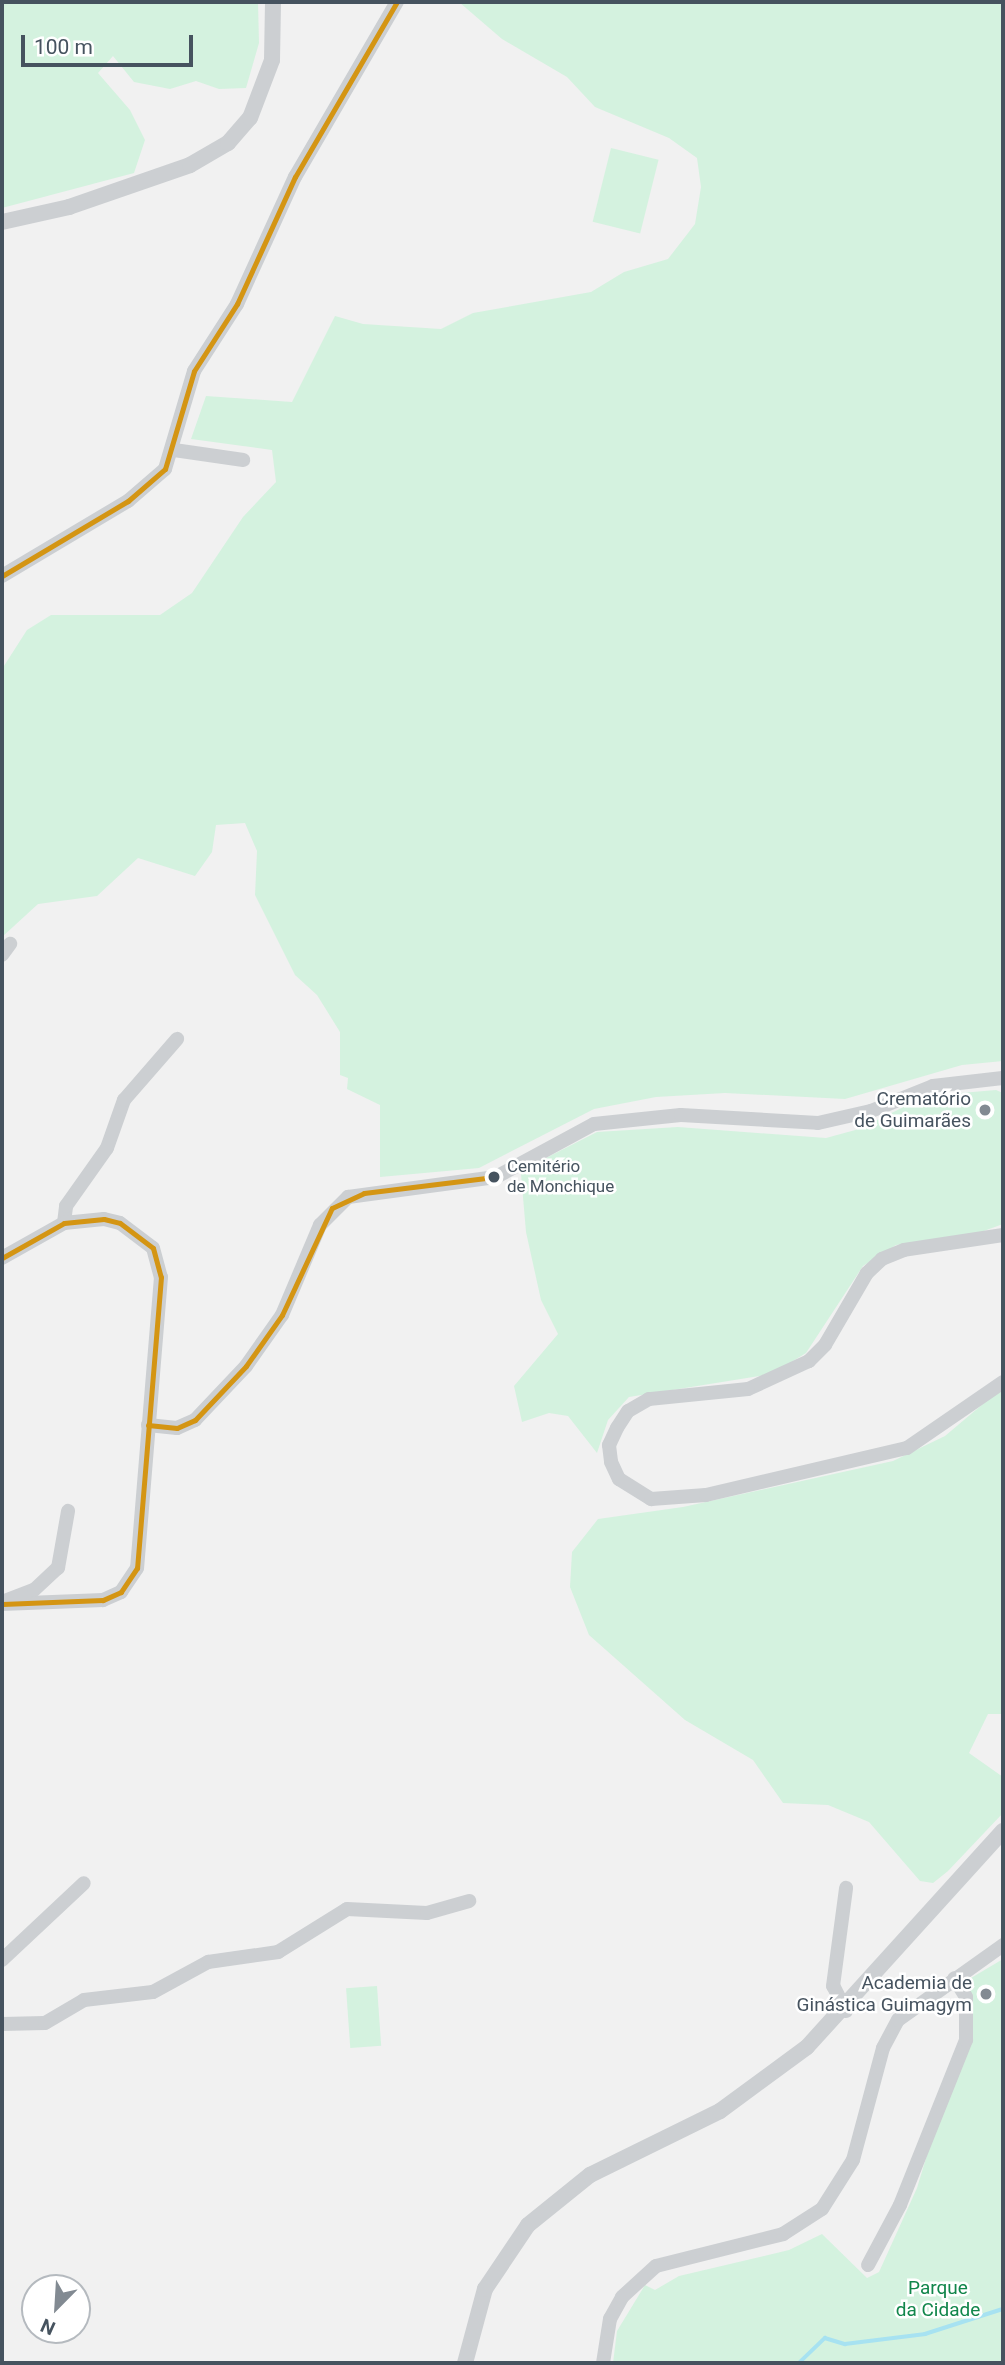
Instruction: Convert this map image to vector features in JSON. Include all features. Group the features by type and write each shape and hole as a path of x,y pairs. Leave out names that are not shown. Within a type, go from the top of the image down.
{"street":[{"path":"2,222 69,207 190,165 228,144 250,118 272,60 272,2"},
{"path":"2,576 148,486 174,450 194,371 237,304 295,177 397,2"},
{"path":"174,450 243,460"},
{"path":"64,1223 66,1206 107,1148 124,1100 177,1039"},
{"path":"148,1425 177,1429 195,1420 246,1366 282,1315 320,1226 348,1197 496,1177 519,1169 567,1135 594,1124 681,1115 818,1123 871,1111 933,1086 1003,1078"},
{"path":"2,1258 64,1223 120,1223 153,1248 160,1262 141,1556 130,1582 103,1600 2,1603"},
{"path":"1003,1235 904,1250 882,1259 867,1273 825,1345 809,1361 748,1389 649,1399 628,1411 617,1427 609,1445 611,1462 619,1479 651,1499 706,1495 907,1448 1003,1382"},
{"path":"2,1603 34,1590 58,1568 68,1511"},
{"path":"844,2009 1003,1831"},
{"path":"465,2363 485,2289 528,2225 590,2175 720,2110 807,2047 1003,1845"},
{"path":"2,1960 84,1883"},
{"path":"844,2009 833,1986 846,1888"},
{"path":"2,2024 46,2022 84,2000 153,1992 208,1962 278,1952 347,1909 427,1913 469,1900"},
{"path":"603,2363 610,2319 622,2297 656,2266 783,2234 822,2209 853,2160 883,2048 898,2020 1003,1945"},
{"path":"868,2264 900,2205 966,2040 966,1997 954,1978"}],"green space":[{"path":"2,2 258,2 259,43 246,88 219,89 196,81 170,89 134,82 113,56 98,73 130,110 145,140 134,173 2,208"},
{"path":"459,2 1003,2 1003,1061 962,1065 845,1099 725,1093 656,1097 594,1109 479,1168 380,1177 380,1105 347,1089 348,1078 340,1075 340,1032 317,995 295,975 255,895 257,851 245,823 216,825 212,852 195,876 138,858 97,896 38,904 2,937 2,669 27,630 51,615 160,615 192,593 243,517 276,482 272,450 191,439 206,396 292,402 335,316 363,324 441,329 473,313 591,292 624,272 668,259 695,224 701,187 697,158 669,138 595,107 567,77 502,39"},
{"path":"611,148 659,160 640,234 593,222"},
{"name":"Cemitério de Monchique","path":"996,1090 1003,1093 1003,1224 970,1236 896,1245 863,1266 806,1353 772,1374 629,1397 608,1420 597,1453 568,1416 549,1413 522,1422 514,1386 558,1334 541,1300 526,1232 521,1174 538,1162 597,1132 678,1127 826,1138 859,1129 926,1096"},
{"path":"1003,1387 1003,1714 988,1714 969,1753 1003,1777 1003,1813 948,1871 933,1883 920,1881 869,1822 828,1805 783,1803 753,1760 685,1720 589,1635 570,1587 572,1552 598,1519 683,1507 893,1461 945,1436"},
{"name":"Parque da Cidade","path":"1003,1959 1003,2363 613,2363 617,2331 645,2285 655,2290 679,2276 789,2250 822,2234 867,2278 879,2272 917,2188 972,2006 966,1981"},
{"path":"377,1986 381,2046 350,2048 346,1988"}],"waterway":[{"path":"799,2363 825,2338 845,2344 925,2334 1003,2309"}],"transit line":[{"path":"2,576 128,501 165,469 194,371 237,304 295,177 397,2"},
{"path":"148,1425 177,1428 195,1420 246,1366 282,1315 332,1208 364,1193 494,1177"},
{"path":"2,1258 64,1223 104,1219 120,1223 153,1248 161,1277 137,1568 121,1592 103,1600 2,1604"}],"place":[{"name":"Crematório de Guimarães","path":"985,1110"},
{"name":"Cemitério de Monchique","path":"494,1177"},
{"name":"Academia de Ginástica Guimagym","path":"986,1994"}]}
